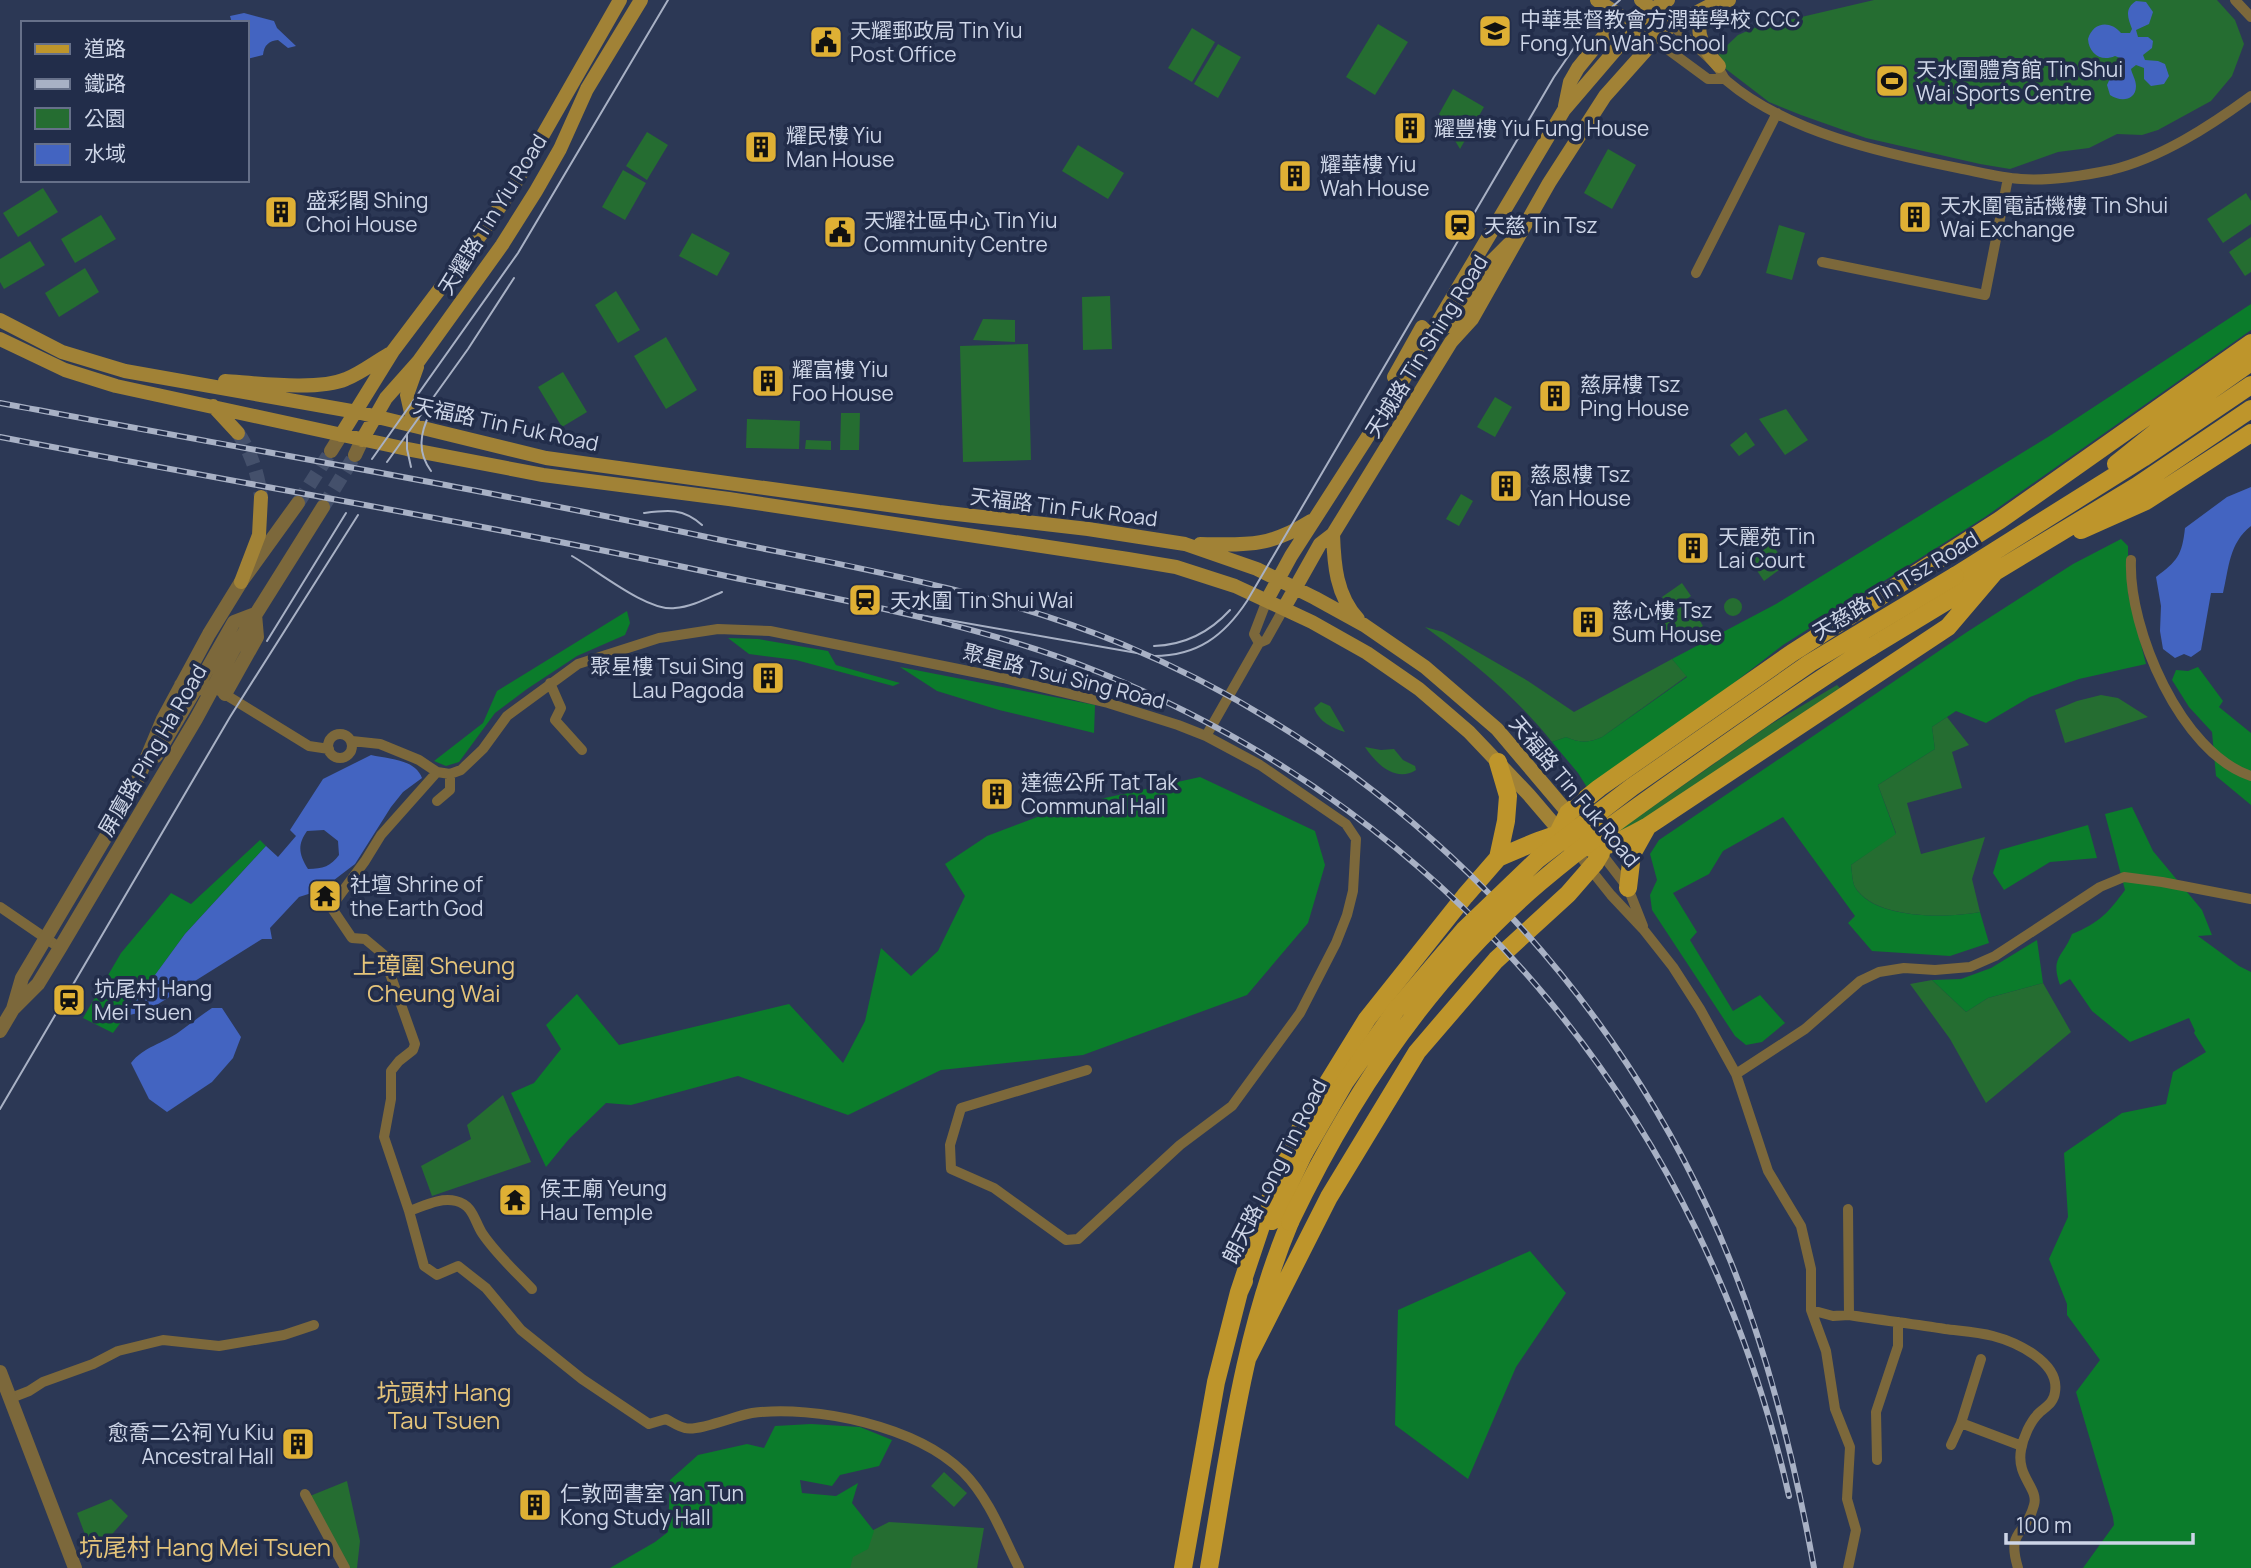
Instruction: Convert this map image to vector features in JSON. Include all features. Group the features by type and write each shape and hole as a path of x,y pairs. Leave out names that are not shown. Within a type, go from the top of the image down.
{"main road":[{"name":"天耀路 Tin Yiu Road","path":"341,435 393,351 512,189 622,0"},
{"name":"天耀路 Tin Yiu Road","path":"362,440 386,397 418,362 502,246 560,149 587,89 641,0"},
{"name":"天城路 Tin Shing Road","path":"1267,600 1365,439 1427,329 1564,110 1636,26 1647,4 1668,0"},
{"path":"1721,73 1701,45 1701,25 1712,9 1730,0"},
{"name":"天城路 Tin Shing Road","path":"1284,608 1320,544 1333,534 1451,342 1472,319 1593,112 1655,40 1672,25 1701,9 1730,0"},
{"path":"1603,4 1655,40"},
{"path":"1564,110 1570,82 1578,68 1612,26 1613,19 1603,4"},
{"path":"1647,4 1672,25"},
{"path":"1427,329 1450,325 1457,318 1492,261 1522,230"},
{"path":"0,320 43,343 125,372 375,416"},
{"path":"2,341 46,362 96,380 341,435"},
{"path":"1248,1357 1329,1198 1417,1052 1496,961 1568,894 1590,868 1568,813 1599,788 1792,653 2000,520 2251,343"},
{"path":"163,379 326,384 346,380 393,351"},
{"path":"414,426 407,394 418,362"},
{"path":"2033,528 2186,408 2251,362"},
{"name":"天慈路 Tin Tsz Road","path":"1579,842 1810,663 1959,583 2033,528 2179,435 2251,384"},
{"path":"213,406 238,433"},
{"name":"天慈路 Tin Tsz Road","path":"1959,583 1994,573 2033,550 2251,410"},
{"name":"天福路 Tin Fuk Road","path":"375,416 546,458 1185,544 1257,569 1364,625 1425,667 1470,704 1497,729 1568,813 1579,842"},
{"path":"2033,550 2146,501 2250,434"},
{"name":"天福路 Tin Fuk Road","path":"341,435 543,475 729,499 1176,567 1235,586 1338,635 1395,671 1469,732 1579,842"},
{"path":"241,582 259,535 261,497"},
{"path":"1185,544 1241,545 1272,541 1292,533 1318,516"},
{"path":"1333,534 1335,571 1341,593 1354,615 1364,625"},
{"path":"1498,858 1579,842 1614,843 1648,826 1948,627 1994,573"},
{"path":"1239,1292 1276,1178 1303,1123 1367,1019 1498,858 1508,796 1498,762"},
{"path":"1628,887 1632,854 1648,826"},
{"name":"朗天路 Long Tin Road","path":"1183,1568 1216,1382 1239,1292 1304,1153 1368,1048 1420,980 1489,904 1579,842"},
{"name":"朗天路 Long Tin Road","path":"1209,1568 1248,1357 1270,1271 1290,1222 1348,1112 1415,1013 1482,936 1579,842"}],"street":[{"path":"2235,0 2251,17"},
{"path":"1672,25 1721,73 1777,113 1877,151 2008,177 2051,178 2124,166 2197,131 2251,96"},
{"path":"1655,40 1708,79 1721,73"},
{"path":"1696,273 1777,113"},
{"path":"1822,262 1985,295 2008,177"},
{"path":"331,451 341,435"},
{"path":"355,455 362,440"},
{"name":"屏廈路 Ping Ha Road","path":"0,1031 13,1009 22,978 141,776 163,719 202,686 241,582 298,503"},
{"name":"屏廈路 Ping Ha Road","path":"13,1009 38,984 60,948 202,686 255,614 323,507"},
{"path":"2131,560 2132,586 2144,640 2155,671 2183,717 2221,759 2237,772 2251,776"},
{"path":"1259,643 1254,634 1267,600"},
{"path":"1206,736 1259,643 1266,640 1284,608"},
{"name":"聚星路 Tsui Sing Road","path":"450,774 461,770 483,749 507,716 578,664 659,638 718,629 770,631 1108,703 1206,736 1260,765 1346,824 1356,839 1353,891 1336,943 1300,1013 1232,1106 1180,1145 1078,1239 1066,1240 994,1188 951,1169 950,1144 961,1108 1087,1070"},
{"path":"550,683 561,708 555,720 582,750"},
{"path":"202,686 309,746 329,749"},
{"path":"352,741 351,752 342,758 331,754 328,744 335,735 345,734 352,741 380,744 419,760 437,772 450,774 450,790 437,801"},
{"path":"437,772 381,835 331,907 352,938 365,939 383,954 415,1044 413,1050 399,1060 391,1071 391,1099 384,1137 424,1266 437,1275 458,1266 486,1288 522,1330 582,1379 649,1424 666,1419 689,1429 752,1413 804,1412 846,1417 919,1443 943,1456 963,1472 976,1488 1020,1568"},
{"path":"1579,842 1590,868 1673,967 1700,1009 1736,1074 1768,1171 1801,1226 1811,1269 1811,1310 1826,1351 1835,1409 1850,1447 1847,1499 1856,1530 1848,1568"},
{"name":"天福路 Tin Fuk Road","path":"1579,842 1628,887 1638,908 1643,929"},
{"path":"1736,1074 1805,1029 1860,981 1879,972 1904,968 1935,970 1970,967 1995,956 2100,887 2124,877 2162,881 2251,899"},
{"path":"0,907 60,948"},
{"path":"409,1211 429,1203 454,1200 470,1208 480,1231 494,1251 532,1289"},
{"path":"1848,1209 1849,1315"},
{"path":"1811,1310 1993,1336 2028,1350 2046,1365 2055,1381 2055,1394 2048,1407 2039,1413 2030,1425 2019,1463 2035,1494 2035,1504 2012,1549 2018,1568"},
{"path":"1877,1460 1876,1412 1898,1346 1898,1322"},
{"path":"10,1398 118,1351 163,1340 219,1346 288,1334 314,1325"},
{"path":"1951,1445 1961,1423 1981,1359"},
{"path":"0,1372 75,1568"},
{"path":"1961,1423 2022,1446"},
{"path":"305,1494 345,1568"}],"green space":[{"name":"天水圍體育館 Tin Shui Wai Sports Centre","path":"1874,0 2217,0 2235,20 2244,44 2232,76 2211,101 2158,130 2142,135 2117,134 2089,148 2058,152 2010,169 1866,138 1801,115 1769,102 1722,66 1719,53 1738,35 1754,28"},
{"path":"1378,24 1408,42 1375,95 1346,77"},
{"path":"1192,28 1215,42 1192,82 1168,68"},
{"path":"1218,44 1241,57 1218,98 1194,84"},
{"path":"1453,89 1484,107 1460,149 1439,114"},
{"path":"647,132 668,145 647,180 626,166"},
{"path":"1078,145 1124,173 1108,199 1062,171"},
{"path":"1608,149 1636,165 1612,209 1584,193"},
{"path":"623,170 646,183 625,220 602,207"},
{"path":"43,188 58,212 18,237 3,213"},
{"path":"2246,193 2251,201 2251,224 2223,243 2207,219"},
{"path":"101,215 116,239 75,263 61,239"},
{"path":"1779,225 1805,233 1792,280 1766,273"},
{"path":"692,233 730,253 717,276 679,256"},
{"path":"2251,237 2251,272 2245,276 2229,252"},
{"path":"30,241 45,265 4,289 0,282 0,259"},
{"path":"85,268 99,292 59,317 45,293"},
{"path":"616,291 640,330 618,343 595,305"},
{"path":"1110,296 1112,349 1083,350 1082,297"},
{"path":"2251,304 2251,330 1985,517 1783,645 1672,731 1588,789 1552,742 1566,737 1584,742 1602,737 1687,677 1672,659 1776,604 2048,437"},
{"path":"983,319 1015,320 1015,342 973,340"},
{"path":"666,337 697,390 666,409 634,356"},
{"path":"1028,344 1031,460 963,462 960,346"},
{"path":"563,372 587,412 562,427 538,387"},
{"path":"1495,397 1512,407 1495,437 1477,427"},
{"path":"1786,409 1808,440 1785,455 1759,419"},
{"path":"841,413 860,413 859,450 840,450"},
{"path":"747,419 800,421 799,449 746,448"},
{"path":"1746,432 1755,445 1739,456 1730,445"},
{"path":"806,440 831,441 831,450 805,449"},
{"path":"1461,494 1473,501 1459,526 1446,519"},
{"path":"2121,539 2128,546 2128,593 2146,664 2079,679 2030,697 1986,723 1956,711 1932,727 1935,749 1878,785 1896,834 1851,865 1855,887 1864,898 1878,906 1912,914 1980,912 1989,943 1950,956 1872,951 1848,923 1855,916 1783,817 1723,851 1709,874 1673,893 1697,932 1690,940 1733,1011 1760,995 1785,1023 1762,1042 1746,1045 1735,1036 1652,910 1650,895 1657,880 1650,854 1659,840 1967,632 2073,564"},
{"path":"1770,541 1786,565 1764,581 1747,556"},
{"path":"1682,583 1691,596 1671,610 1662,597"},
{"path":"1729,598 1737,598 1742,607 1740,614 1729,616 1724,611 1724,603"},
{"path":"1689,602 1703,626 1671,645 1657,622"},
{"path":"627,611 630,623 625,635 577,656 495,713 459,762 446,766 434,761 483,723 497,691"},
{"path":"1425,627 1443,632 1528,681 1574,712 1672,659 1687,676 1602,737 1584,742 1566,737 1552,742 1492,680"},
{"path":"728,638 758,639 828,651 836,665 900,683 893,686 796,660 749,654"},
{"path":"900,667 1095,705 1094,733 999,710 937,691"},
{"path":"2198,667 2223,701 2219,707 2251,733 2251,805 2216,776 2212,732 2189,707 2172,680 2176,670 2188,671"},
{"path":"1837,685 1840,688 1628,831 1619,833 1618,831 1768,726"},
{"path":"2101,695 2118,698 2148,717 2065,743 2055,710"},
{"path":"1321,702 1330,706 1345,732 1319,717 1314,708"},
{"path":"1947,717 1969,745 1952,752 1962,788 1907,803 1921,854 1985,837 1972,879 1980,912 1913,914 1878,906 1865,898 1855,887 1851,865 1896,833 1878,785 1935,749 1932,727"},
{"path":"1365,747 1394,749 1403,760 1415,766 1416,770 1401,774 1387,770"},
{"path":"1200,777 1315,831 1325,865 1308,923 1247,995 1083,1055 941,1070 848,1115 738,1076 631,1105 606,1103 569,1139 546,1167 511,1093 534,1083 561,1049 546,1025 577,994 619,1045 789,1004 843,1063 865,1021 881,948 911,976 938,951 965,896 945,864 987,836 1064,807"},
{"path":"2132,807 2153,851 2202,910 2212,935 2198,936 2251,972 2251,1568 2083,1568 2114,1525 2076,1392 2100,1360 2067,1315 2067,1304 2049,1259 2068,1217 2064,1153 2122,1113 2166,1104 2173,1072 2206,1052 2194,1033 2189,1018 2130,1042 2092,1011 2070,979 2060,985 2057,976 2057,963 2072,934 2102,916 2125,890 2105,814"},
{"path":"2088,825 2097,858 2050,862 2004,890 1993,873 2000,850"},
{"path":"260,840 266,846 185,934 113,1033 83,1018 121,953 171,893 191,904"},
{"path":"2037,940 2043,983 1988,998 1966,1012 1932,980 1961,979 1991,968"},
{"path":"1932,980 1966,1012 1988,998 2043,983 2071,1032 1986,1103 1950,1039 1910,984"},
{"path":"503,1095 531,1162 432,1196 421,1166 471,1139 467,1125"},
{"path":"1530,1251 1566,1293 1516,1367 1468,1479 1395,1425 1398,1310"},
{"path":"811,1424 860,1427 892,1440 879,1466 840,1475 832,1486 800,1480 802,1493 836,1496 858,1483 852,1503 874,1531 868,1549 853,1557 850,1568 610,1568 668,1532 670,1480 698,1455 747,1444 764,1448 775,1426"},
{"path":"944,1472 967,1493 954,1507 931,1486"},
{"path":"347,1481 360,1541 357,1568 350,1568 310,1496"},
{"path":"111,1499 128,1516 93,1556 77,1513"},
{"path":"889,1522 984,1528 977,1568 799,1568"}],"water":[{"path":"2136,1 2146,2 2153,12 2149,24 2136,30 2138,37 2148,37 2153,41 2152,48 2143,55 2145,60 2165,64 2169,76 2164,84 2151,86 2144,79 2144,68 2136,65 2131,69 2136,84 2133,95 2127,99 2118,99 2110,95 2107,85 2112,74 2120,71 2120,58 2105,58 2093,53 2088,39 2094,29 2102,25 2112,26 2121,33 2130,33 2132,29 2128,10"},
{"path":"244,13 274,21 277,28 296,46 288,48 278,40 266,46 263,55 248,59 248,21 231,21 230,16"},
{"path":"2251,487 2251,526 2234,548 2223,593 2211,593 2201,650 2191,657 2184,654 2175,658 2163,649 2160,631 2161,606 2156,577 2177,557 2185,528 2227,497"},
{"path":"371,755 408,763 422,778 403,792 391,807 355,864 321,890 299,897 270,928 272,939 262,939 147,1011 125,1016 185,934 266,846 278,857 296,836 290,830 323,779","holes":["324,830 338,841 339,855 333,862 308,869 300,850 307,831"]},
{"path":"212,1008 222,1008 241,1037 233,1058 212,1082 167,1112 149,1099 131,1063 141,1053 173,1036"}],"tunnel":[{"path":"238,433 253,463 261,497"},
{"path":"298,503 331,451"},
{"path":"323,507 355,455"}],"tram line":[{"path":"372,459 518,253 668,0"},
{"path":"886,609 1154,656 1196,648 1219,634 1247,601 1554,77 1587,29 1620,0"},
{"path":"387,462 468,349 514,278"},
{"path":"430,413 424,428 422,450 431,471"},
{"path":"407,434 411,467"},
{"path":"267,641 346,513"},
{"path":"644,513 682,513 702,525"},
{"path":"0,1109 230,717 358,515"},
{"path":"572,556 637,597 664,608 687,606 722,592"},
{"path":"1154,646 1176,643 1196,636 1214,625 1230,610"}],"railway":[{"path":"0,403 541,503 874,571 975,595 1074,625 1122,644 1222,692 1317,750 1406,817 1487,892 1561,974 1627,1063 1683,1159 1730,1260 1744,1297 1780,1412 1814,1568"},
{"path":"0,437 549,540 825,596 965,628 1011,641 1101,673 1230,735 1348,811 1454,899 1548,999 1629,1110 1696,1230 1750,1359 1789,1496"}],"place":[{"name":"中華基督教會方潤華學校 CCC Fong Yun Wah School","path":"1495,31"},
{"name":"天耀郵政局 Tin Yiu Post Office","path":"826,42"},
{"name":"天水圍體育館 Tin Shui Wai Sports Centre","path":"1892,81"},
{"name":"耀豐樓 Yiu Fung House","path":"1410,128"},
{"name":"耀民樓 Yiu Man House","path":"761,147"},
{"name":"耀華樓 Yiu Wah House","path":"1295,176"},
{"name":"盛彩閣 Shing Choi House","path":"281,212"},
{"name":"天水圍電話機樓 Tin Shui Wai Exchange","path":"1915,217"},
{"name":"天慈 Tin Tsz","path":"1460,225"},
{"name":"天耀社區中心 Tin Yiu Community Centre","path":"840,232"},
{"name":"耀富樓 Yiu Foo House","path":"768,381"},
{"name":"慈屏樓 Tsz Ping House","path":"1555,396"},
{"name":"慈恩樓 Tsz Yan House","path":"1506,486"},
{"name":"天麗苑 Tin Lai Court","path":"1693,548"},
{"name":"天水圍 Tin Shui Wai","path":"865,600"},
{"name":"慈心樓 Tsz Sum House","path":"1588,622"},
{"name":"聚星樓 Tsui Sing Lau Pagoda","path":"768,678"},
{"name":"達德公所 Tat Tak Communal Hall","path":"997,794"},
{"name":"社壇 Shrine of the Earth God","path":"325,896"},
{"name":"坑尾村 Hang Mei Tsuen","path":"69,1000"},
{"name":"侯王廟 Yeung Hau Temple","path":"515,1200"},
{"name":"愈喬二公祠 Yu Kiu Ancestral Hall","path":"298,1444"},
{"name":"仁敦岡書室 Yan Tun Kong Study Hall","path":"535,1505"}],"district":[{"name":"上璋圍 Sheung Cheung Wai","path":"434,978"},
{"name":"坑頭村 Hang Tau Tsuen","path":"444,1405"},
{"name":"坑尾村 Hang Mei Tsuen","path":"205,1546"}]}
